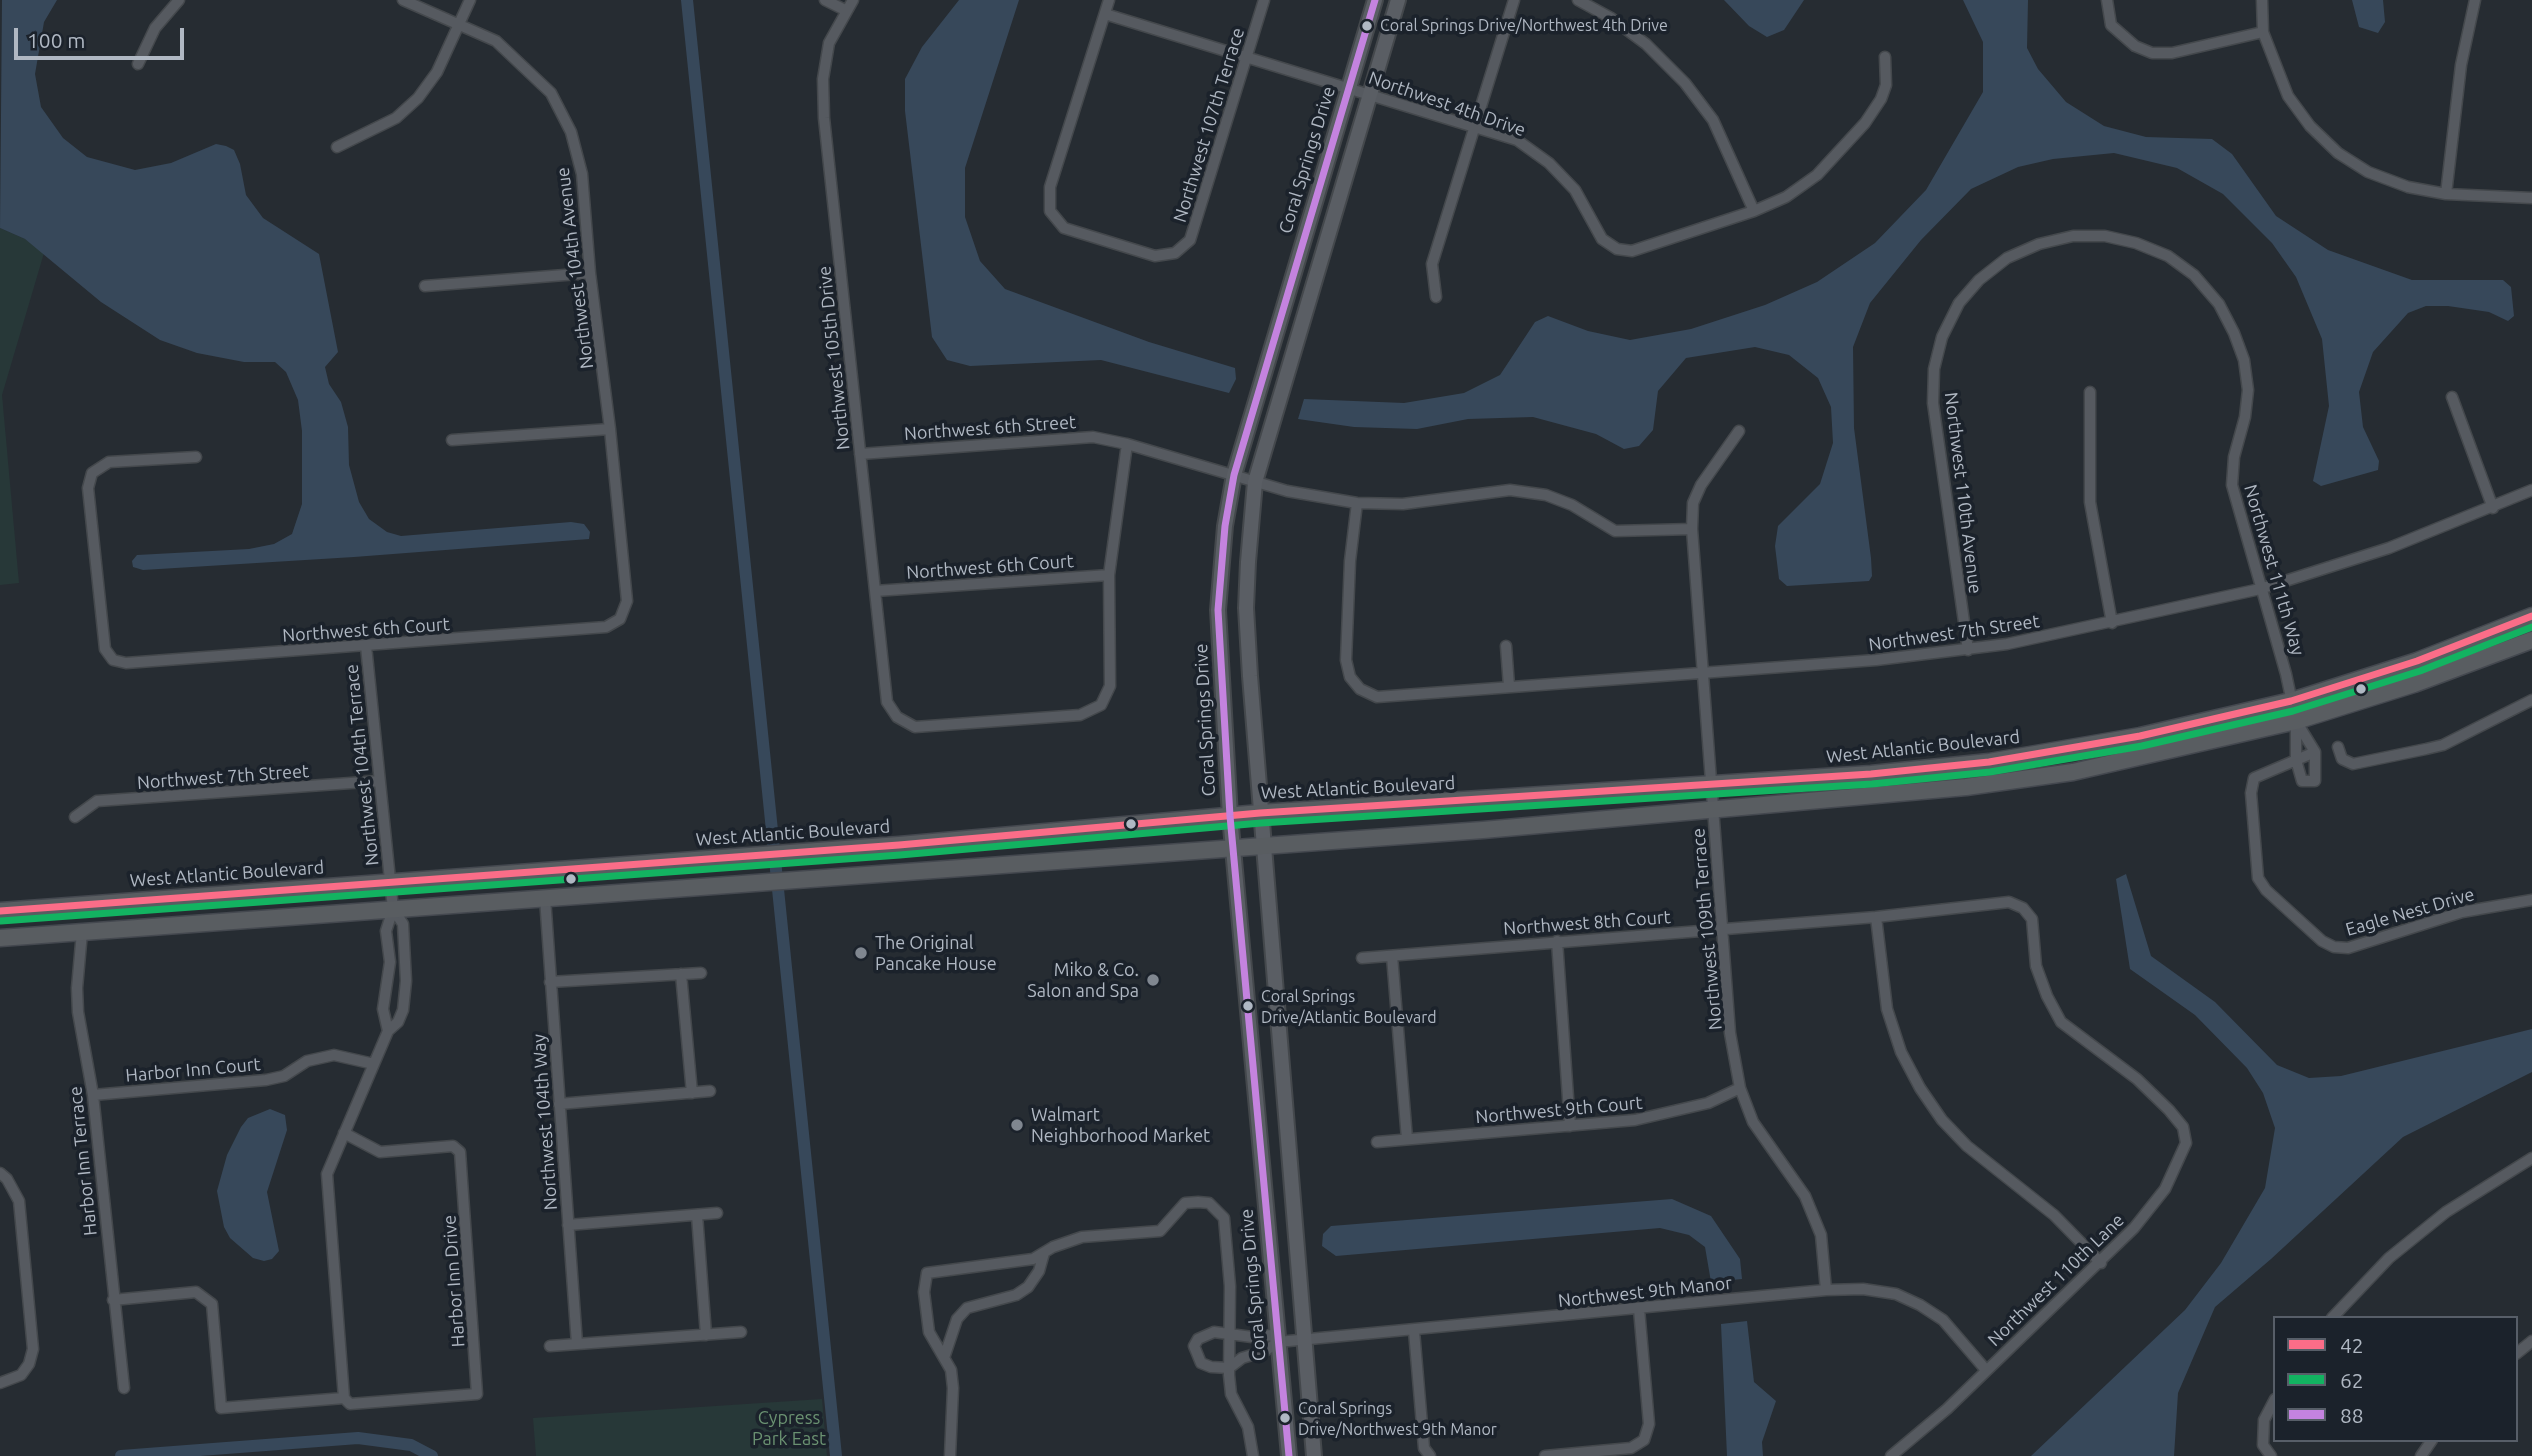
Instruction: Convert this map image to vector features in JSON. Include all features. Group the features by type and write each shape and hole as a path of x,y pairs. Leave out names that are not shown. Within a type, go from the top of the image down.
{"main road":[{"name":"Coral Springs Drive","path":"1289,1456 1230,816 1218,610 1225,526 1234,475 1376,0"},
{"path":"1314,1456 1245,608 1255,482 1398,0"},
{"name":"West Atlantic Boulevard","path":"0,911 800,851 1260,813 1711,785 1989,762 2140,736 2291,701 2417,660 2532,616"},
{"path":"0,937 1263,847 1931,791 2073,772 2297,721 2414,684 2532,640"}],"street":[{"path":"138,64 155,28 179,0"},
{"name":"Northwest 104th Avenue","path":"402,0 496,41 551,93 571,132 582,174 590,273 611,429 627,601 620,619"},
{"path":"337,147 396,118 418,98 438,72 470,0"},
{"path":"825,0 845,10"},
{"name":"Northwest 105th Drive","path":"853,0 845,10 830,43 823,79 824,105 887,702 897,717 915,727 1080,715 1101,705 1110,686 1109,575"},
{"path":"1105,15 1109,0"},
{"name":"Northwest 107th Terrace","path":"1105,15 1050,187 1050,211 1064,228 1155,256 1175,253 1190,240 1264,0"},
{"path":"1436,297 1432,264 1472,126 1514,0"},
{"path":"1578,0 1611,18 1646,44 1685,83 1713,120 1754,211 1786,197 1817,175 1858,132 1881,99 1886,85 1885,57"},
{"path":"2107,0 2111,25 2135,46 2152,53 2172,53 2263,32"},
{"path":"2262,0 2263,32 2288,96 2310,126 2338,153 2368,172 2408,187 2446,194 2532,198"},
{"path":"2446,194 2460,65 2475,0"},
{"name":"Northwest 4th Drive","path":"1105,15 1517,140 1549,163 1575,190 1602,239 1617,249 1632,251 1754,211"},
{"name":"Northwest 111th Way","path":"1959,303 1979,280 2007,258 2039,244 2073,236 2105,236 2136,243 2168,256 2194,275 2219,304 2244,360 2248,390 2245,417 2234,457 2232,485 2297,721"},
{"path":"425,286 590,273"},
{"name":"Northwest 110th Avenue","path":"1959,303 1939,348 1934,369 1933,403 1968,650"},
{"path":"2090,392 2090,502 2112,623"},
{"path":"2452,397 2493,508"},
{"path":"452,440 611,429"},
{"name":"Northwest 109th Terrace","path":"1739,431 1701,485 1693,503 1692,529 1730,1033 1740,1088 1752,1122 1805,1196 1821,1235 1826,1290"},
{"name":"Northwest 6th Street","path":"860,454 1093,437 1127,444 1255,482 1357,503 1403,504 1510,490 1546,495 1615,531 1692,529"},
{"path":"1109,575 1127,444"},
{"name":"Northwest 6th Court","path":"196,457 109,462 92,473 89,488 105,649 113,660 126,663 606,627 620,619"},
{"name":"Northwest 7th Street","path":"1357,503 1350,561 1346,660 1350,677 1360,689 1377,696 1703,674 1968,650 2112,623 2260,589 2389,548 2532,491"},
{"name":"Northwest 6th Court","path":"875,591 1109,575"},
{"name":"Northwest 104th Terrace","path":"366,646 390,881"},
{"path":"1506,646 1509,686"},
{"path":"2338,747 2342,759 2353,764 2443,745 2532,700"},
{"path":"2297,721 2315,752 2315,781 2302,781 2296,761 2297,721"},
{"name":"Eagle Nest Drive","path":"2315,752 2254,778 2251,793 2258,878 2266,890 2322,941 2334,947 2348,948 2462,912 2532,900"},
{"name":"Northwest 7th Street","path":"75,817 97,802 379,781"},
{"path":"388,1031 383,1009 390,962 386,931 393,909 390,881"},
{"name":"Northwest 104th Way","path":"545,898 577,1344"},
{"name":"Northwest 8th Court","path":"1362,958 1876,917 2010,902 2023,908"},
{"name":"Northwest 110th Lane","path":"1891,1456 1917,1436 2101,1263 2165,1189 2186,1143 2183,1127 2137,1079 2061,1022 2047,996 2036,966 2032,919 2023,908"},
{"path":"344,1398 327,1174 388,1031 398,1022 403,1010 403,924 393,909"},
{"path":"1876,917 1887,1009 1901,1052 1920,1088 1942,1120 1967,1146 2054,1215 2101,1263"},
{"name":"Harbor Inn Terrace","path":"82,932 77,988 78,1012 93,1096 124,1388"},
{"path":"1557,941 1570,1126"},
{"path":"1392,956 1407,1139"},
{"path":"390,962 404,960"},
{"path":"550,982 701,973"},
{"path":"681,974 692,1093"},
{"name":"Harbor Inn Court","path":"93,1096 266,1080 284,1076 307,1061 334,1055 374,1064"},
{"name":"Northwest 9th Court","path":"1377,1142 1570,1126 1672,1113 1708,1103 1740,1088"},
{"path":"559,1104 710,1091"},
{"name":"Harbor Inn Drive","path":"113,1300 196,1292 212,1304 221,1408 344,1398 350,1404 477,1394 460,1152 453,1146 380,1152 344,1133"},
{"path":"2334,1316 2389,1258 2445,1212 2532,1158"},
{"path":"0,1173 7,1179 19,1201 33,1349 29,1364 21,1375 0,1383"},
{"path":"950,1456 953,1388 951,1370 929,1332 924,1292 927,1273 1033,1259 1082,1237 1160,1231 1185,1203 1209,1203 1224,1218 1228,1242 1231,1394 1248,1427 1253,1456"},
{"path":"568,1225 717,1213"},
{"path":"697,1215 706,1335"},
{"path":"944,1358 957,1319 967,1308 1016,1295 1028,1287 1038,1271 1044,1253"},
{"name":"Northwest 9th Manor","path":"1278,1342 1826,1290 1874,1291 1896,1294 1920,1305 1942,1320 1986,1370"},
{"path":"1545,1456 1631,1448 1644,1440 1649,1424 1639,1309"},
{"path":"1414,1331 1424,1448 1430,1456"},
{"path":"550,1346 741,1332"},
{"path":"1230,1332 1252,1337 1272,1335 1278,1342 1265,1351 1242,1358 1229,1368 1201,1363 1194,1346 1206,1334 1230,1332"},
{"path":"2518,1352 2532,1341"},
{"path":"2271,1456 2263,1445 2264,1420 2273,1403"}],"green space":[{"path":"0,228 25,239 44,253 2,395 19,583 0,585"},
{"name":"Cypress Park East","path":"822,1399 827,1456 536,1456 533,1418"}],"water":[{"path":"2,0 57,0 44,22 35,74 41,107 63,138 87,157 135,170 171,163 216,144 226,146 234,150 240,164 246,195 263,218 319,254 338,352 325,367 329,384 341,402 348,427 349,465 359,502 369,519 387,532 401,536 571,522 584,524 590,532 589,539 143,570 133,567 132,561 137,555 249,549 274,544 292,534 302,504 302,431 298,400 286,372 275,362 244,362 197,353 160,340 101,302 25,239 0,228"},
{"path":"959,0 1019,0 965,168 965,217 980,261 1005,289 1149,342 1235,368 1236,379 1229,393 1101,360 970,366 947,360 932,337 905,111 905,79 922,47"},
{"path":"1724,0 1804,0 1784,30 1767,37 1749,26"},
{"path":"1963,0 2028,0 2027,48 2038,69 2066,102 2104,126 2146,137 2212,139 2232,154 2276,216 2328,250 2412,280 2503,280 2511,287 2514,316 2508,321 2489,312 2448,306 2426,306 2408,313 2373,352 2359,392 2363,427 2379,461 2378,470 2321,486 2313,481 2329,406 2322,339 2296,277 2272,243 2223,194 2177,168 2114,153 2053,159 2018,167 1971,189 1921,240 1870,303 1853,347 1854,428 1871,558 1872,576 1869,581 1787,586 1779,579 1775,546 1778,526 1820,484 1833,443 1831,407 1818,378 1789,355 1755,347 1686,358 1658,391 1653,430 1639,446 1624,449 1596,434 1533,417 1468,419 1417,429 1354,427 1298,419 1304,399 1404,403 1464,393 1500,375 1535,322 1548,316 1588,331 1630,340 1691,329 1765,305 1817,282 1875,243 1926,190 1983,92 1983,42"},
{"path":"2352,0 2383,0 2385,22 2378,33 2359,27"},
{"path":"2126,874 2151,956 2215,1002 2277,1065 2309,1078 2341,1076 2532,1029 2532,1072 2403,1137 2215,1307 2178,1393 2174,1456 2031,1456 2185,1310 2221,1263 2265,1188 2275,1128 2263,1093 2247,1068 2195,1015 2130,969 2116,879"},
{"path":"270,1109 285,1115 287,1130 267,1192 279,1251 272,1259 264,1261 253,1258 230,1238 224,1227 217,1191 227,1155 241,1127 248,1118"},
{"path":"1672,1199 1711,1216 1740,1259 1742,1279 1711,1282 1705,1247 1689,1235 1660,1228 1336,1256 1322,1246 1323,1234 1331,1226"},
{"path":"1747,1321 1754,1382 1776,1401 1762,1442 1763,1456 1727,1456 1721,1324"}],"waterway":[{"path":"687,0 836,1456"},
{"path":"121,1456 358,1438 411,1445 432,1456"}],"transit line":[{"name":"88","path":"1289,1456 1230,816 1218,610 1225,526 1234,475 1375,0"},
{"name":"42","path":"0,911 899,845 1260,813 1871,774 1989,762 2140,736 2291,701 2417,661 2532,616"},
{"name":"62","path":"1,921 900,855 1261,823 1872,784 1990,772 2142,746 2293,711 2420,671 2532,627"}],"place":[{"name":"Coral Springs Drive/Northwest 4th Drive","path":"1367,26"},
{"name":"The Original Pancake House","path":"861,953"},
{"name":"Miko & Co. Salon and Spa","path":"1153,980"},
{"name":"Coral Springs Drive/Atlantic Boulevard","path":"1248,1006"},
{"name":"Walmart Neighborhood Market","path":"1017,1125"},
{"name":"Coral Springs Drive/Northwest 9th Manor","path":"1285,1418"}]}
